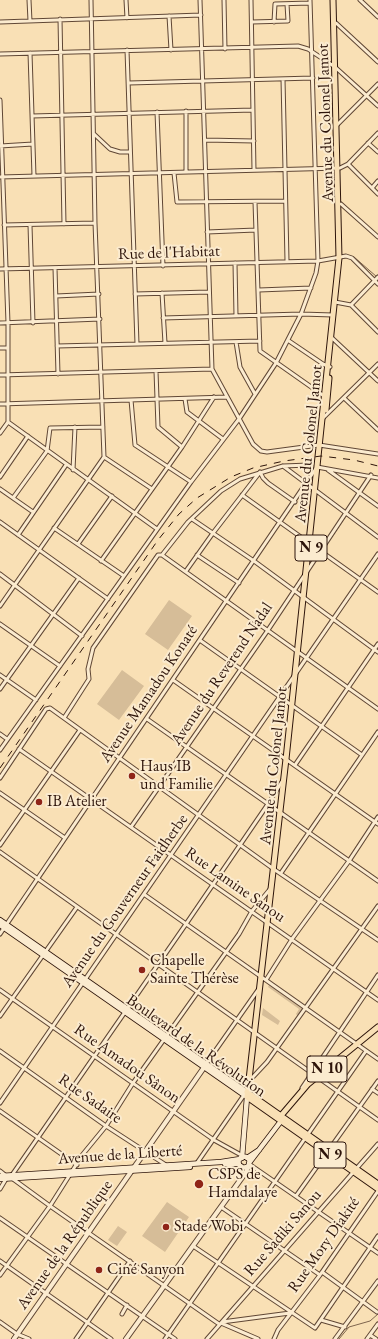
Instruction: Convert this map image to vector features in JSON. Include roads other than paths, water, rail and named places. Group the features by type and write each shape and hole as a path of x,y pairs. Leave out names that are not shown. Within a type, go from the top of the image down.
{"main road":[{"name":"Avenue du Colonel Jamot","path":"333,0 341,258"},
{"name":"Avenue du Colonel Jamot","path":"336,0 336,68"},
{"name":"Avenue du Colonel Jamot","path":"323,418 341,258 339,168"},
{"name":"Avenue du Colonel Jamot","path":"332,338 333,315 336,302"},
{"name":"Avenue du Colonel Jamot","path":"280,812 319,467 324,396 329,366"},
{"name":"Avenue du Colonel Jamot","path":"242,1160 260,987 263,978 283,778 287,760"},
{"name":"Boulevard de la Révolution","path":"0,920 4,926 205,1065 280,1120 307,1136 355,1170 378,1184"},
{"name":"N 10","path":"249,1164 261,1150 299,1092 318,1078 378,1027"},
{"name":"N 10","path":"358,1045 378,1031"},
{"name":"N 10","path":"280,1120 318,1078"},
{"name":"N 10","path":"242,1160 261,1150"},
{"name":"Avenue de la Liberté","path":"133,1169 166,1165 242,1160"},
{"name":"Avenue de la Liberté","path":"0,1179 4,1177 133,1169 242,1160"},
{"path":"242,1160 249,1164 244,1168 242,1160"},
{"name":"Boulevard de la Révolution","path":"355,1170 378,1190"}],"street":[{"path":"29,0 30,21"},
{"path":"0,606 104,457 98,267 95,223 91,0"},
{"path":"126,0 127,18"},
{"path":"200,0 204,81 206,201 212,369 253,444 261,451 267,452 321,445 378,454"},
{"path":"224,0 226,49"},
{"path":"251,0 254,170"},
{"path":"362,1 378,18"},
{"path":"0,750 191,482 239,419 289,341 311,288 318,261 310,2 274,5 274,22"},
{"path":"252,22 288,21 287,4"},
{"path":"0,22 201,15"},
{"path":"169,16 172,50"},
{"path":"60,19 64,224"},
{"path":"336,23 378,62"},
{"path":"0,54 298,46 312,52 336,68 378,106"},
{"path":"127,50 137,344"},
{"path":"30,53 34,176"},
{"path":"129,83 313,78"},
{"path":"283,79 287,261"},
{"path":"338,124 378,84"},
{"path":"0,100 2,208 8,323 8,422 0,433"},
{"path":"32,116 204,110 253,110"},
{"path":"186,111 186,172"},
{"path":"157,112 163,266"},
{"path":"1,177 339,168 348,164 378,133"},
{"path":"94,134 106,147 115,152 130,152"},
{"path":"205,140 254,141"},
{"path":"368,143 378,152"},
{"path":"1,146 33,144"},
{"path":"348,164 378,194"},
{"path":"174,173 176,201 285,201"},
{"path":"372,188 378,181"},
{"path":"255,202 261,352 324,396"},
{"path":"341,204 378,237"},
{"path":"4,225 95,223"},
{"path":"30,225 33,323"},
{"path":"374,233 378,229"},
{"path":"207,232 256,230"},
{"path":"341,258 352,258 378,284"},
{"name":"Rue de l'Habitat","path":"0,269 318,261 341,258"},
{"path":"235,263 236,316"},
{"path":"55,268 58,374"},
{"path":"351,305 378,277"},
{"path":"259,290 311,288"},
{"path":"135,294 209,292"},
{"path":"162,293 165,344"},
{"path":"56,296 98,294"},
{"path":"336,302 351,305 378,332"},
{"path":"164,318 301,314 333,315"},
{"path":"0,323 33,323 100,319"},
{"path":"332,338 378,381"},
{"path":"57,346 260,341"},
{"path":"289,341 329,366"},
{"path":"236,342 240,367 255,394"},
{"path":"0,348 8,348"},
{"path":"323,418 378,364"},
{"path":"0,376 212,369"},
{"path":"156,371 158,427 182,447"},
{"path":"101,561 167,466 182,447 214,397"},
{"path":"0,404 227,397"},
{"path":"344,398 378,430"},
{"path":"185,399 187,412 224,439"},
{"path":"131,400 134,444 191,482"},
{"path":"8,422 157,530"},
{"path":"13,498 47,451 50,428 103,426"},
{"path":"73,470 75,427"},
{"path":"0,477 28,436"},
{"path":"104,457 152,489"},
{"path":"18,535 66,465"},
{"path":"64,718 89,679 88,669 93,648 158,555 162,555 184,526 222,491 240,480 260,472 284,466 309,465"},
{"path":"284,466 378,537"},
{"path":"319,467 372,475 378,478"},
{"name":"Avenue Mamadou Konaté","path":"0,934 4,926 38,879 319,467"},
{"path":"326,468 378,506"},
{"path":"186,571 212,533 260,472"},
{"path":"260,472 268,483 294,502"},
{"name":"Avenue du Reverend Nadal","path":"132,827 240,668 268,630 372,475"},
{"path":"0,489 33,512"},
{"path":"242,495 378,592"},
{"path":"78,544 112,496"},
{"path":"192,519 254,561 378,652"},
{"path":"0,522 108,599"},
{"path":"54,528 124,576"},
{"path":"197,554 240,583"},
{"name":"Avenue du Gouverneur Faidherbe","path":"0,1103 117,936 254,736 279,696 296,675 378,554"},
{"path":"162,555 378,709"},
{"path":"0,574 82,636"},
{"path":"0,689 52,613 79,578"},
{"path":"0,624 60,666"},
{"path":"201,641 279,696 292,707 362,755"},
{"path":"295,765 378,644"},
{"path":"0,675 36,700"},
{"path":"173,680 376,823"},
{"path":"0,778 46,709 50,708 199,816 378,940"},
{"path":"147,719 378,881"},
{"path":"0,846 80,730"},
{"path":"281,874 378,732"},
{"path":"0,734 7,739"},
{"name":"Rue Lamine Sanou","path":"19,749 378,1000"},
{"path":"258,1339 221,1323 189,1304 89,1232 50,1206 12,1177 37,1137 268,804 283,778"},
{"path":"0,793 65,838"},
{"path":"263,978 319,899 349,861 376,823 378,817"},
{"path":"0,852 378,1120"},
{"path":"0,1274 28,1237 71,1173 106,1126 133,1083 226,952 252,911 272,886"},
{"path":"145,895 378,1059"},
{"path":"250,1078 267,1062 378,906"},
{"path":"0,1016 77,908"},
{"path":"299,1092 378,975"},
{"path":"205,1065 260,987"},
{"name":"Rue Amadou Sânon","path":"0,990 242,1160"},
{"path":"165,1339 366,1050"},
{"name":"Rue Sadaire","path":"0,1051 106,1126 166,1165"},
{"name":"Avenue de la République","path":"14,1339 205,1065"},
{"path":"296,1196 329,1152 378,1080"},
{"path":"372,1089 378,1093"},
{"path":"197,1163 248,1097"},
{"path":"0,1111 77,1165"},
{"name":"Rue Sadiki Sanou","path":"207,1339 378,1144"},
{"path":"240,1180 242,1160"},
{"path":"249,1164 378,1253"},
{"name":"N 10","path":"126,1339 240,1180 249,1164"},
{"path":"0,1171 4,1177 0,1189"},
{"name":"Rue Mory Diakité","path":"274,1339 290,1313 321,1274 378,1190"},
{"path":"221,1207 321,1274 344,1287 377,1312"},
{"path":"0,1218 175,1339"},
{"path":"193,1246 314,1328 344,1287 378,1236"},
{"path":"0,1261 111,1339"},
{"path":"76,1339 130,1261"},
{"path":"335,1339 364,1302 378,1281"},
{"path":"122,1314 127,1305"},
{"path":"221,1323 290,1313"},
{"path":"321,1320 345,1327"},
{"path":"0,1322 17,1334 29,1339"},
{"path":"367,1339 378,1324"},
{"path":"370,1335 376,1339"}],"waterway":[{"path":"354,257 377,277"},
{"path":"339,1339 349,1327 370,1321 378,1314"}],"railway":[{"path":"0,768 158,540 179,514 197,498 231,477 253,468 284,461 321,456 354,460 378,466"}],"place":[{"name":"Haus IB und Familie","path":"132,776"},
{"name":"IB Atelier","path":"39,802"},
{"name":"Chapelle Sainte Thérèse","path":"142,970"},
{"name":"CSPS de Hamdalaye","path":"199,1184"},
{"name":"Stade Wobi","path":"166,1227"},
{"name":"Ciné Sanyon","path":"99,1270"}]}
